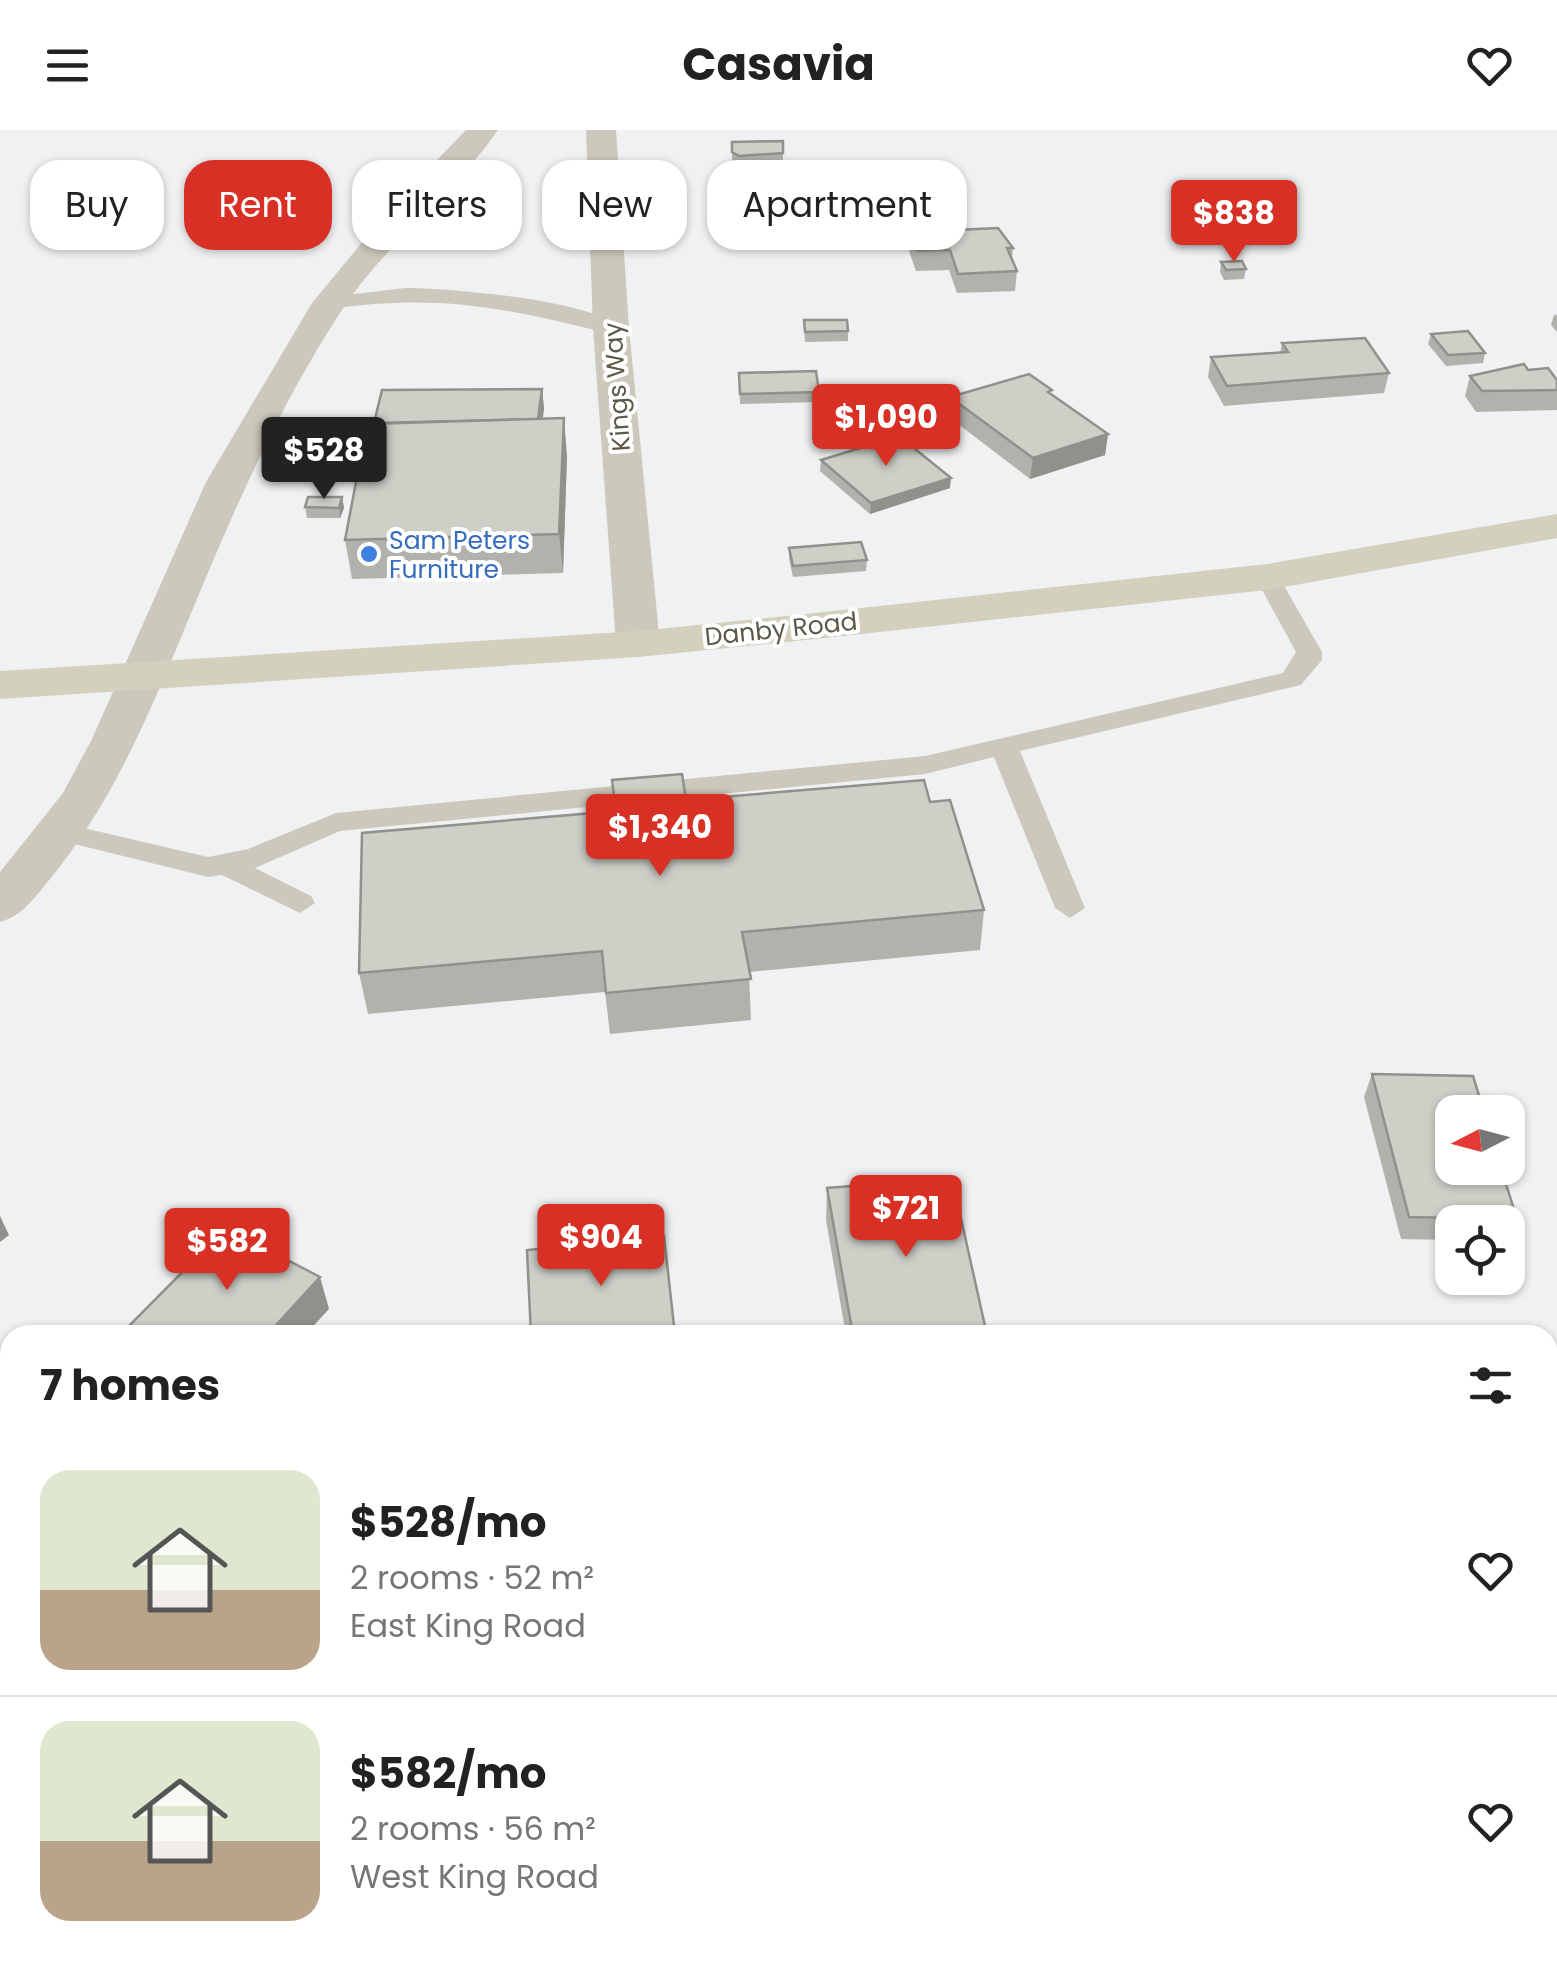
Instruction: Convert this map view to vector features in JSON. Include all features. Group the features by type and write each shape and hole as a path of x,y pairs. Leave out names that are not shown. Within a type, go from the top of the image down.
{"main road":[{"name":"Danby Road","path":"0,685 638,644 1267,577 1557,526"}],"street":[{"path":"0,905 62,832 116,739 226,482 329,303 399,218 483,130"},
{"name":"Kings Way","path":"601,130 611,328 638,644"}],"lane":[{"path":"329,303 395,292 467,294 544,308 611,328"},
{"path":"62,832 208,867 229,867 263,858 336,822 925,765 1005,750 1292,679 1309,660 1309,652 1267,577"},
{"path":"1005,750 1070,908"},
{"path":"229,867 300,903"}],"building":[{"path":"783,141 783,153 739,156 732,152 732,142"},
{"path":"998,228 1013,248 1007,248 1017,271 958,274 950,250 967,250 967,229"},
{"path":"1242,261 1246,269 1226,270 1221,262"},
{"path":"804,320 847,320 848,331 805,332"},
{"path":"1468,331 1485,353 1448,355 1431,334"},
{"path":"1365,338 1389,373 1227,386 1211,357 1288,352 1282,343"},
{"path":"1524,364 1528,370 1548,368 1557,380 1557,390 1482,391 1470,376"},
{"path":"816,371 819,392 740,394 739,373"},
{"path":"1029,374 1108,434 1033,458 950,397"},
{"path":"542,389 538,419 374,423 382,390"},
{"path":"564,418 559,534 345,540 367,424"},
{"path":"899,436 951,478 871,503 821,460"},
{"path":"308,497 342,497 339,508 305,507"},
{"path":"861,542 867,560 793,566 789,548"},
{"path":"682,774 686,800 924,780 930,802 950,800 984,910 742,932 751,979 606,993 602,951 359,973 362,833 616,811 612,780"},
{"path":"1372,1074 1473,1076 1479,1095 1435,1095 1435,1185 1506,1185 1513,1205 1435,1205 1435,1217 1409,1217"},
{"path":"952,1178 985,1325 851,1325 827,1188"},
{"path":"226,1228 320,1277 276,1325 130,1325"},
{"path":"664,1236 674,1325 531,1325 527,1250"}],"place":[{"name":"Sam Peters Furniture","path":"369,554"}]}
